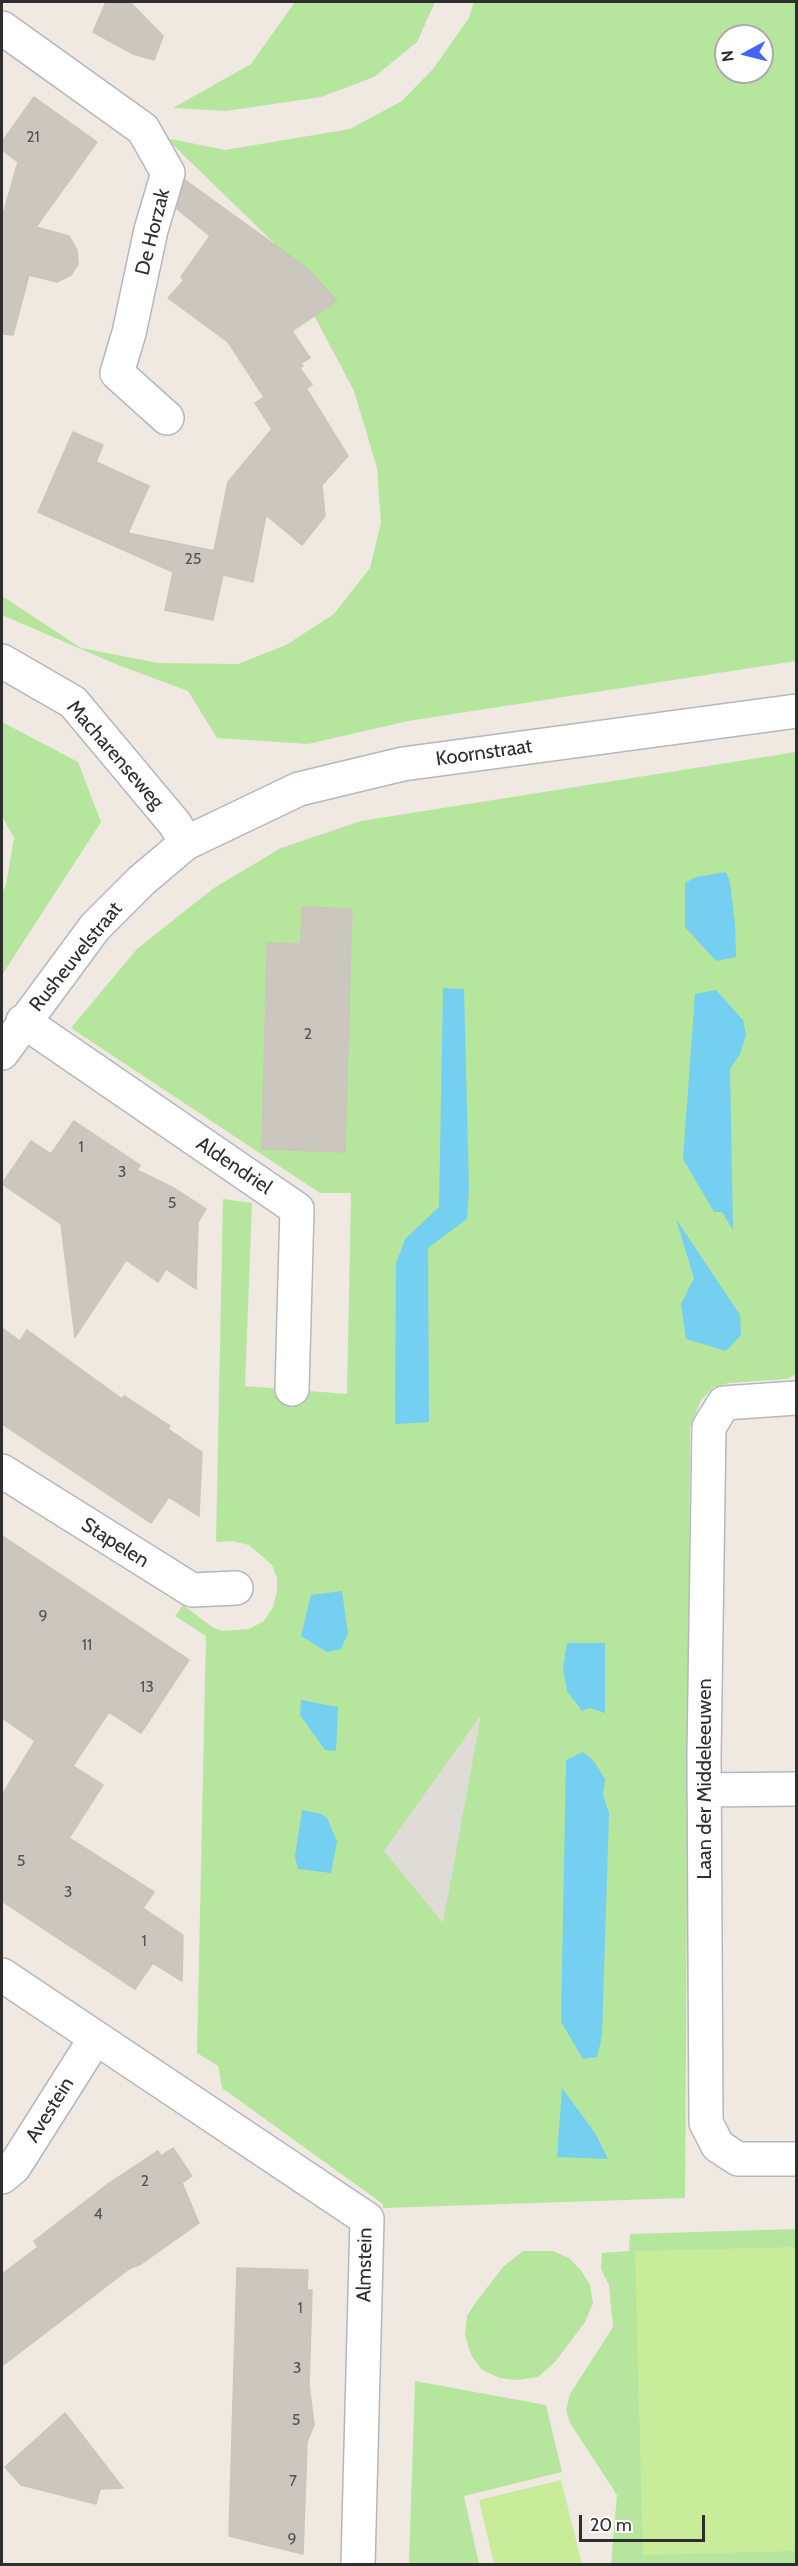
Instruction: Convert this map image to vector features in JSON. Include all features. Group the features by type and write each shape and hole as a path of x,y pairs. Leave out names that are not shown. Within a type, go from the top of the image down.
{"street":[{"name":"De Horzak","path":"2,28 143,129 168,173 117,373 167,418"},
{"name":"Macharenseweg","path":"2,661 72,702 175,824 186,843"},
{"name":"Koornstraat","path":"186,843 299,789 403,764 796,711"},
{"name":"Rusheuvelstraat","path":"2,1053 95,927 141,880 186,843"},
{"name":"Aldendriel","path":"23,1022 297,1209 292,1389"},
{"name":"Laan der Middeleeuwen","path":"796,1398 724,1403 709,1427 704,1790 706,2123 718,2146 738,2159 796,2159"},
{"name":"Stapelen","path":"2,1471 192,1590 236,1588"},
{"path":"704,1790 796,1789"},
{"path":"2,1976 95,2039"},
{"name":"Avestein","path":"2,2177 14,2167 95,2039"},
{"name":"Almstein","path":"95,2039 367,2219 358,2565"}],"green space":[{"path":"295,2 435,2 417,42 374,77 321,97 226,111 173,108 251,64"},
{"path":"474,2 796,2 796,661 408,721 308,744 217,738 188,691 118,665 2,615 2,596 81,648 158,663 238,664 286,645 334,614 370,568 381,523 377,468 354,391 278,247 166,138 225,150 350,129 402,101 433,69 469,18"},
{"path":"2,722 78,762 101,822 2,975 2,892 6,885 14,838 2,816"},
{"path":"796,752 796,1374 787,1379 729,1383 714,1387 701,1400 690,1427 685,2198 383,2208 383,2204 222,2088 218,2066 197,2053 206,1636 175,1616 183,1605 212,1627 223,1631 249,1629 264,1621 273,1607 277,1591 277,1578 272,1565 249,1545 232,1541 216,1542 223,1199 252,1203 245,1386 347,1394 351,1193 320,1193 71,1028 137,949 214,888 281,848 361,821"},
{"path":"796,2229 796,2564 611,2564 617,2495 570,2423 566,2410 570,2394 613,2327 609,2285 601,2269 602,2253 629,2251 630,2234"},
{"path":"796,2247 796,2551 643,2555 635,2251"},
{"path":"523,2251 553,2251 569,2258 581,2270 590,2285 593,2303 585,2322 555,2362 538,2377 516,2380 500,2378 482,2370 471,2355 465,2335 467,2316 476,2302 503,2267"},
{"path":"415,2381 546,2405 562,2472 464,2496 479,2564 409,2564"},
{"path":"561,2480 582,2564 494,2564 479,2500"}],"shaded area":[{"path":"481,1715 443,1923 384,1851"}],"water":[{"path":"726,872 730,882 735,924 736,957 716,961 685,927 685,883 696,877"},
{"path":"443,988 464,989 469,1189 467,1219 428,1248 429,1422 395,1424 396,1264 405,1239 439,1207"},
{"path":"716,990 743,1020 746,1035 740,1054 730,1069 733,1230 722,1212 714,1212 683,1159 695,994"},
{"path":"676,1219 740,1315 741,1335 726,1351 686,1339 681,1304 694,1278"},
{"path":"342,1591 348,1633 341,1649 327,1652 301,1636 311,1595"},
{"path":"567,1643 605,1643 605,1713 589,1708 582,1711 567,1691 563,1669"},
{"path":"301,1700 338,1707 336,1751 325,1750 300,1715"},
{"path":"583,1752 593,1760 605,1779 603,1795 609,1813 602,2036 597,2057 583,2059 561,2022 566,1760"},
{"path":"302,1810 321,1814 327,1818 337,1841 331,1873 298,1869 295,1856"},
{"path":"562,2088 595,2133 608,2159 557,2157"}],"building":[{"path":"106,2 130,2 163,36 154,60 133,54 93,32"},
{"path":"34,97 97,142 36,227 69,236 77,250 78,264 71,275 57,282 29,275 13,335 2,334 2,218 18,162 2,150 2,142"},
{"path":"185,180 307,268 337,301 292,331 310,358 301,363 303,366 300,368 312,385 306,388 348,456 322,485 325,516 302,545 266,515 253,582 223,575 213,620 165,610 173,572 38,512 73,432 103,445 96,462 149,486 128,533 214,551 228,482 272,429 255,403 264,397 228,342 168,298 184,280 181,277 210,236 177,209"},
{"path":"302,907 352,909 345,1152 262,1149 267,943 301,944"},
{"path":"74,1121 140,1165 137,1170 172,1187 206,1209 198,1222 196,1289 166,1269 158,1282 126,1260 75,1337 61,1224 2,1184 31,1141 51,1154"},
{"path":"2,1328 20,1341 27,1330 122,1399 124,1396 170,1426 168,1429 202,1452 199,1516 169,1497 151,1523 2,1424"},
{"path":"2,1536 189,1660 141,1733 109,1712 73,1766 103,1785 69,1838 154,1892 143,1908 183,1935 182,1981 153,1963 135,1989 2,1901 2,1795 35,1741 2,1718"},
{"path":"173,2148 192,2176 182,2183 199,2223 141,2264 129,2269 2,2366 2,2274 38,2247 34,2241 108,2184 158,2151 161,2156"},
{"path":"237,2268 308,2270 307,2290 312,2290 309,2385 314,2425 307,2442 303,2554 229,2536"},
{"path":"65,2413 123,2488 100,2489 96,2504 21,2485 5,2467"}]}
